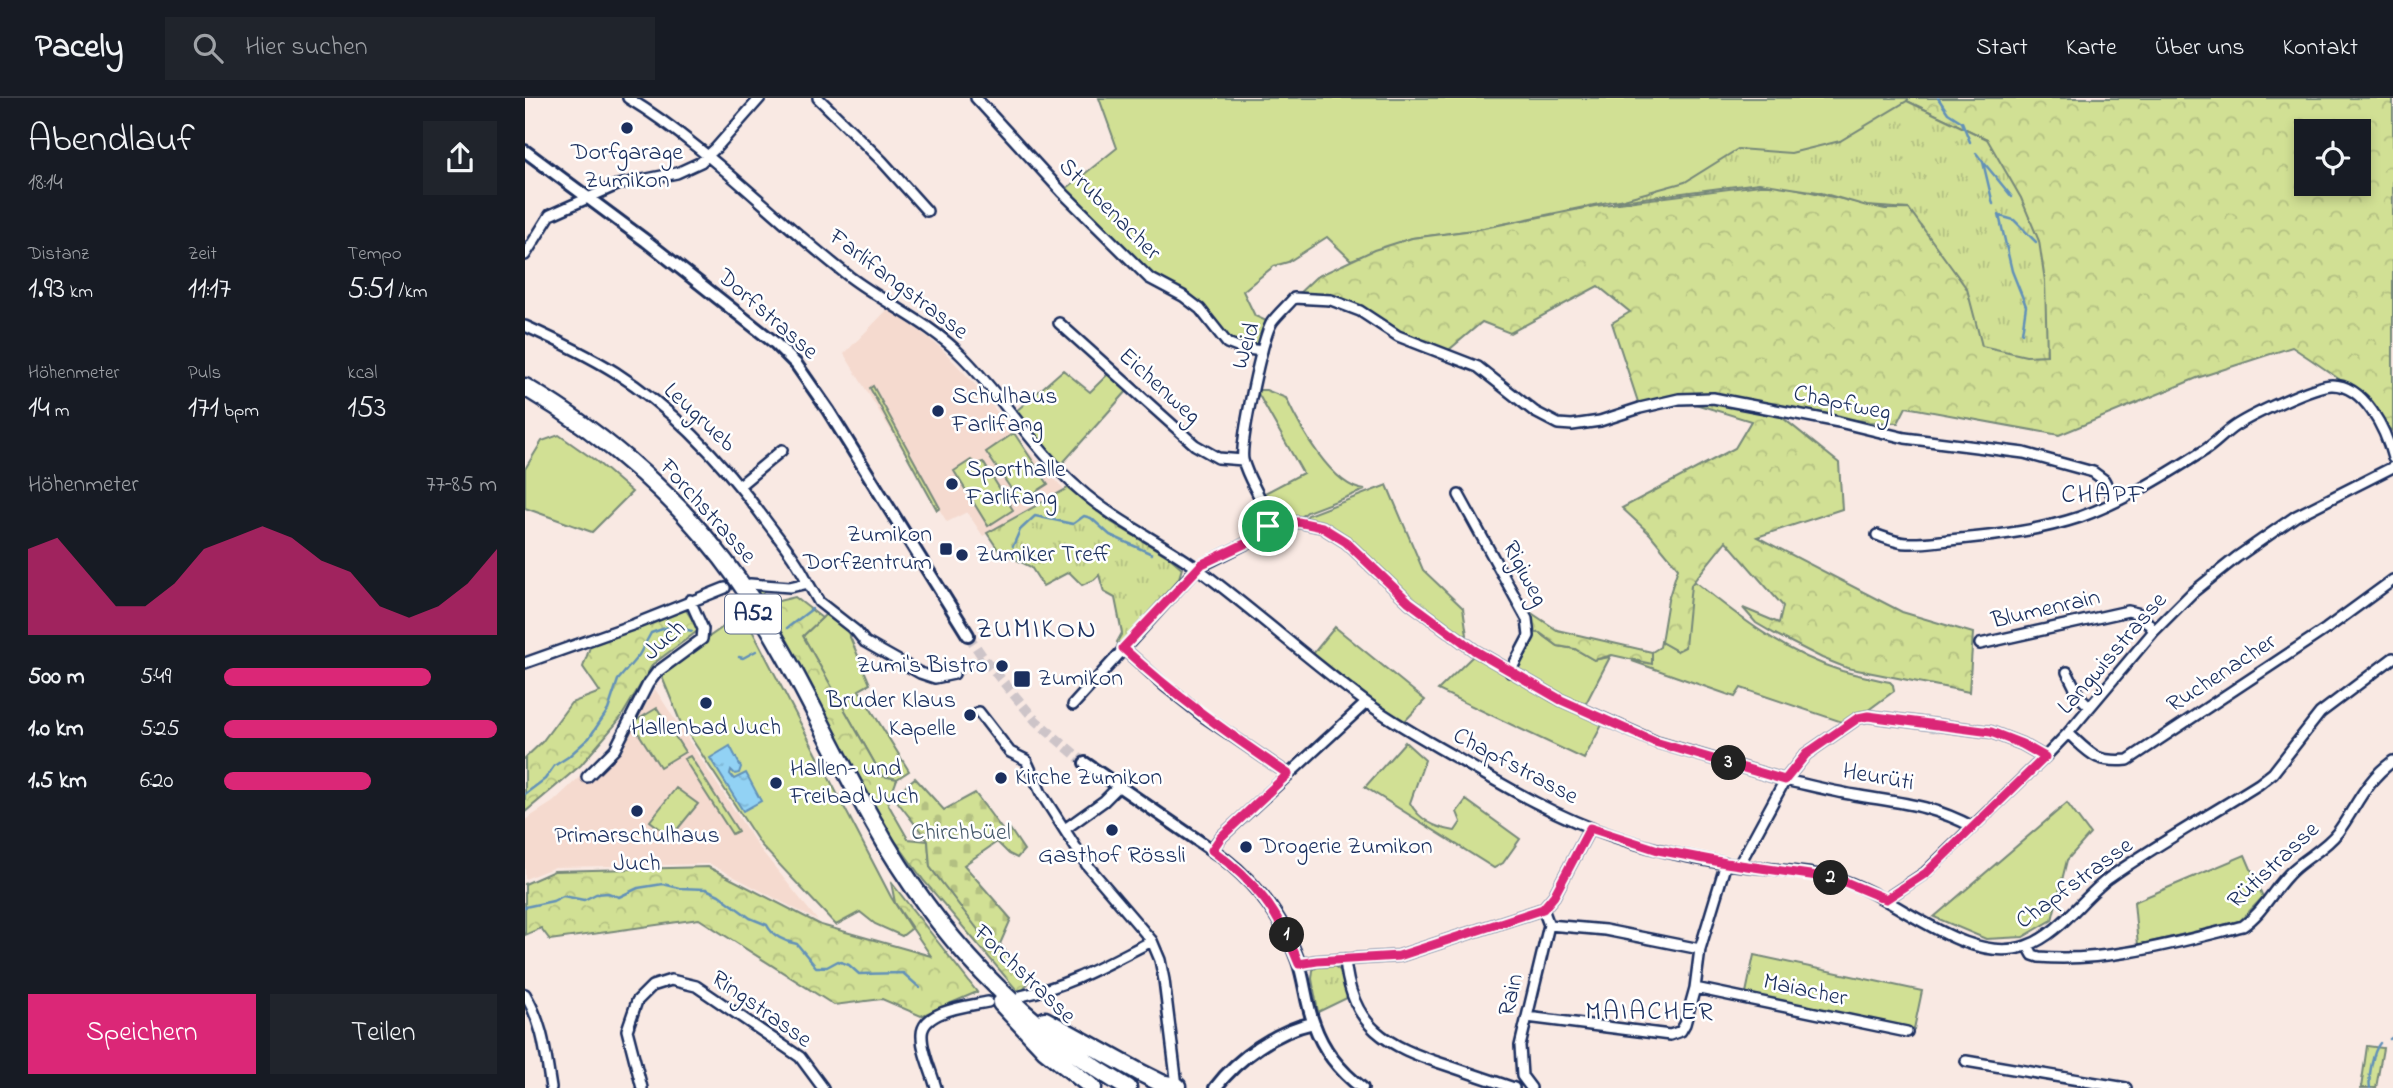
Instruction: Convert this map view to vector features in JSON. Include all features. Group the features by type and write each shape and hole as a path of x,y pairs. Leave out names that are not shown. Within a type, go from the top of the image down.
{"highway":[{"name":"Forchstrasse","path":"525,387 596,436 636,468 675,505 713,547 766,623 897,863 989,990 1128,1088"},
{"name":"Forchstrasse","path":"525,398 582,434 633,474 672,511 713,558 767,637 894,870 938,930 989,990 1055,1046 1117,1088"},
{"path":"989,990 1141,1073 1161,1083 1179,1087"},
{"path":"989,990 1030,1036 1093,1088"}],"street":[{"name":"Farlifangstrasse","path":"628,98 671,125 709,155 851,277 952,346 1039,449 1081,492 1197,568"},
{"path":"525,255 550,215 617,186 677,173 701,162 760,98"},
{"path":"818,98 883,162 927,211"},
{"name":"Strubenacher","path":"976,98 1062,192 1149,278 1183,296 1200,309 1227,343 1262,351"},
{"name":"Dorfstrasse","path":"525,151 775,343 804,374 968,635"},
{"name":"Weid","path":"1268,526 1267,515 1243,460 1244,431 1271,323 1294,298 1331,300 1360,311 1398,336 1478,367 1548,420"},
{"name":"Eichenweg","path":"1059,323 1195,445 1218,458 1243,460"},
{"name":"Leugrueb","path":"525,326 570,346 616,373 660,405 701,442 740,485 795,560 819,602 865,642 920,673 935,678 954,674"},
{"path":"1877,536 1905,544 2026,531 2082,516 2115,501 2205,451 2237,425 2319,387 2334,385 2348,389 2361,399 2379,420 2393,458"},
{"name":"Chapfweg","path":"1548,420 1572,425 1600,421 1679,399 1713,398 1839,422 1905,438 2024,453 2093,472 2104,480 2115,501"},
{"path":"740,485 782,450"},
{"name":"Langwisstrasse","path":"1886,899 1926,873 2069,733 2154,631 2192,593 2237,557 2296,516 2393,467"},
{"name":"Rigiweg","path":"1459,495 1527,619 1529,636 1510,672"},
{"name":"Heurüti","path":"1268,526 1298,522 1322,527 1346,542 1409,602 1474,650 1561,700 1655,742 1785,780 1938,810 1973,827"},
{"path":"1073,705 1197,568 1255,539 1268,526"},
{"name":"Chapfstrasse","path":"1197,568 1366,703 1492,779 1590,828 1658,850 1838,879 1886,899 1939,930 1972,945 2004,950 2028,946 2058,926 2106,881 2259,784 2273,773 2320,713 2393,658"},
{"name":"Ruchenacher","path":"2069,733 2095,758 2110,762 2128,760 2326,629 2393,580"},
{"path":"750,584 790,587 808,583"},
{"path":"525,663 635,624 725,588"},
{"name":"Juch","path":"587,777 615,749 648,684 657,672 702,639 703,629 690,600"},
{"name":"Blumenrain","path":"1980,644 2128,611 2141,614 2154,631"},
{"path":"1123,648 1198,712 1288,774"},
{"path":"2067,672 2079,696 2090,707"},
{"path":"1212,850 1221,837 1366,703"},
{"path":"979,712 1010,752 1026,760 1041,793 1087,865 1152,941 1164,980 1179,1087"},
{"path":"1739,865 1785,780 1806,754 1862,716 1991,732 2022,744 2045,757"},
{"name":"Rütistrasse","path":"2028,946 2033,955 2039,957 2101,955 2143,949 2243,926 2252,920 2292,870 2337,834 2377,772 2393,761"},
{"path":"1085,762 1118,788 1212,850 1237,869 1265,897 1284,928 1299,964 1313,1023 1334,1061 1362,1088"},
{"path":"1065,829 1118,788"},
{"path":"1299,964 1399,956 1543,909 1554,896 1590,828"},
{"path":"1527,1017 1670,1035 1681,1031 1695,988 1700,949 1726,863"},
{"path":"1543,909 1549,925 1605,930 1700,949"},
{"name":"Rain","path":"1531,1088 1522,1076 1520,1046 1549,925"},
{"path":"1021,996 1076,980 1152,941"},
{"path":"1345,959 1356,1004 1375,1031 1390,1043 1412,1054 1514,1088"},
{"name":"Ringstrasse","path":"642,1088 627,1030 637,1001 652,986 671,980 696,986 800,1057 824,1088"},
{"name":"Maiacher","path":"1695,988 1907,1032"},
{"path":"936,1088 922,1034 925,1024 935,1015 989,990"},
{"path":"525,994 538,1017 545,1042 551,1088"},
{"path":"1215,1088 1229,1071 1250,1054 1298,1026 1313,1023"},
{"path":"1966,1061 2126,1088"}],"shaded area":[{"name":"Schulhaus Farlifang","path":"888,309 942,349 979,389 1028,451 1064,489 983,536 967,512 947,522 844,354"},
{"name":"Primarschulhaus Juch","path":"655,689 757,845 818,921 710,864 555,867 525,879 525,820 553,802 628,731"}],"green space":[{"path":"1099,98 1909,98 1907,101 1987,139 1782,185 1759,183 1613,201 1474,230 1412,238 1351,260 1327,237 1288,262 1274,266 1243,291 1255,316 1271,323 1262,351 1227,343 1200,309 1149,278 1062,192 1117,148"},
{"path":"1909,98 2393,98 2393,432 2359,395 2292,347 2197,378 2059,435 1906,407 1898,423 1868,422 1768,406 1839,463 1842,509 1757,537 1902,612 1973,633 1969,692 1847,668 1822,658 1756,623 1743,608 1779,623 1783,606 1726,541 1691,585 1685,647 1677,651 1661,642 1668,600 1678,568 1650,534 1622,508 1735,448 1751,421 1679,399 1640,408 1612,323 1630,312 1598,286 1510,333 1482,322 1444,354 1331,300 1294,298 1316,277 1374,250 1412,238 1474,230 1595,206 1760,185 1781,185 1885,209 1999,210 1987,139 1907,101"},
{"path":"1907,101 1987,139 2021,198 2039,241 2045,281 2047,355 2026,356 1982,346 1967,289 1909,209 1867,206 1818,192 1759,183 1613,202 1685,182 1738,149 1791,153 1840,141"},
{"path":"1063,370 1090,392 1108,374 1128,390 1060,466 1015,412"},
{"path":"873,386 940,508 937,510 870,388"},
{"path":"1256,390 1266,390 1286,398 1308,439 1329,467 1353,486 1365,490 1307,512 1300,518 1275,523 1263,494 1303,473"},
{"path":"1014,433 1048,484 1020,502 986,452"},
{"path":"559,435 596,461 632,492 592,532 525,508 525,469 542,441"},
{"path":"971,460 977,464 983,462 1013,510 988,526 954,471"},
{"path":"1387,485 1423,570 1463,608 1467,635 1460,636 1422,606 1335,529 1320,523 1303,521 1308,515"},
{"path":"1068,488 1111,522 1169,557 1182,568 1180,580 1120,645 1117,642 1122,633 1115,598 1104,592 1099,575 1082,585 1069,572 1043,586 1031,567 999,551 987,533"},
{"path":"1694,581 1782,645 1821,664 1890,682 1894,691 1845,723 1741,688 1735,697 1632,661 1651,663 1652,652 1660,647 1661,642 1677,651"},
{"path":"751,587 761,588 766,604 795,597 822,618 803,636 882,776 897,779 888,804 908,839 928,841 930,867 989,943 1000,944 1029,982 1020,994 924,881 873,810"},
{"path":"684,607 699,630 653,664 620,719 581,765 525,812 525,758 542,742 571,703 600,692 583,667 591,644"},
{"path":"1527,610 1557,630 1652,652 1652,664 1612,655 1594,660 1575,649 1558,646 1540,633 1532,632"},
{"name":"Hallen- und Freibad Juch","path":"743,613 891,897 911,929 902,936 875,924 860,912 836,925 761,845 680,721 662,677 669,665"},
{"path":"826,614 847,630 870,684 859,690 909,771 897,779 882,776 803,636"},
{"path":"1335,627 1425,700 1404,722 1373,703 1312,655"},
{"path":"1532,632 1540,633 1558,646 1575,649 1594,660 1610,657 1583,709 1519,674 1517,666"},
{"path":"1475,654 1551,701 1602,725 1584,759 1438,690"},
{"path":"657,708 685,752 660,767 632,723"},
{"path":"1405,742 1425,760 1410,803 1414,809 1429,823 1455,831 1461,822 1457,812 1466,800 1520,839 1503,863 1494,868 1365,787"},
{"path":"690,756 738,831 732,834 684,759"},
{"name":"Chirchbüel","path":"915,778 944,810 975,793 1004,832 1010,829 1024,850 1017,858 997,842 964,865 1011,919 1000,944 989,944 930,867 928,841 893,796"},
{"path":"676,788 698,804 671,837 650,821"},
{"path":"2067,803 2090,834 2067,860 2052,920 2023,937 1986,939 1934,917"},
{"path":"2245,855 2263,897 2240,921 2138,945 2134,902"},
{"path":"708,867 821,925 931,956 895,903 891,882 977,992 921,1016 882,999 834,1005 699,919 550,940 541,928 525,935 525,884 554,871"},
{"path":"1754,955 1922,991 1914,1029 1746,993"},
{"path":"1334,966 1341,971 1349,997 1318,1012 1313,970 1317,967"},
{"path":"2367,1046 2383,1048 2376,1088 2361,1088"}],"water":[{"path":"730,746 741,767 739,773 735,774 731,770 730,774 734,779 746,773 761,801 743,811 710,758"}],"waterway":[{"path":"1938,98 1948,113 1962,122 1970,142"},
{"path":"1976,153 1983,162 1993,204"},
{"path":"1985,164 2012,197"},
{"path":"1999,215 2012,271 2026,306 2022,333"},
{"path":"2000,216 2014,220 2036,242"},
{"path":"1013,546 1020,530 1035,516 1073,524 1084,516 1091,518 1110,535 1152,554"},
{"path":"787,628 812,609"},
{"path":"525,794 589,738 608,710 618,680 639,655 651,633 671,626 692,631"},
{"path":"739,657 743,658 756,651"},
{"path":"525,907 563,896 584,900 596,894 608,893 619,897 638,888 663,884 679,888 706,889 719,895 750,918 767,925 780,938 797,944 816,967 827,967 838,961 849,965 859,974 903,973 920,988"},
{"path":"2370,1088 2372,1064 2380,1043"}],"tunnel":[{"path":"968,635 984,659 1036,721 1085,763"},
{"path":"954,674 984,659"}],"place":[{"name":"Dorfgarage Zumikon","path":"627,128"},
{"name":"Schulhaus Farlifang","path":"938,411"},
{"name":"Sporthalle Farlifang","path":"952,484"},
{"name":"Zumikon Dorfzentrum","path":"946,549"},
{"name":"Zumiker Treff","path":"962,555"},
{"name":"Zumi's Bistro","path":"1002,666"},
{"name":"Zumikon","path":"1022,679"},
{"name":"Hallenbad Juch","path":"706,703"},
{"name":"Bruder Klaus Kapelle","path":"970,715"},
{"name":"Kirche Zumikon","path":"1001,778"},
{"name":"Hallen- und Freibad Juch","path":"776,783"},
{"name":"Primarschulhaus Juch","path":"637,811"},
{"name":"Gasthof Rössli","path":"1112,830"},
{"name":"Drogerie Zumikon","path":"1246,847"}],"district":[{"name":"CHAPF","path":"2104,496"},
{"name":"ZUMIKON","path":"1037,630"},
{"name":"MAIACHER","path":"1650,1013"}],"route":[{"path":"1298,522 1322,527 1346,542 1409,602 1474,650 1561,700 1655,742 1785,780 1806,754 1858,718 1868,716 1991,732 2022,744 2045,757 1926,873 1886,899 1838,879 1658,850 1590,828 1554,896 1543,909 1399,956 1299,964 1278,916 1265,897 1251,881 1212,850 1221,837 1288,774 1198,712 1123,648 1197,568 1255,539 1268,526 1298,522"}]}
